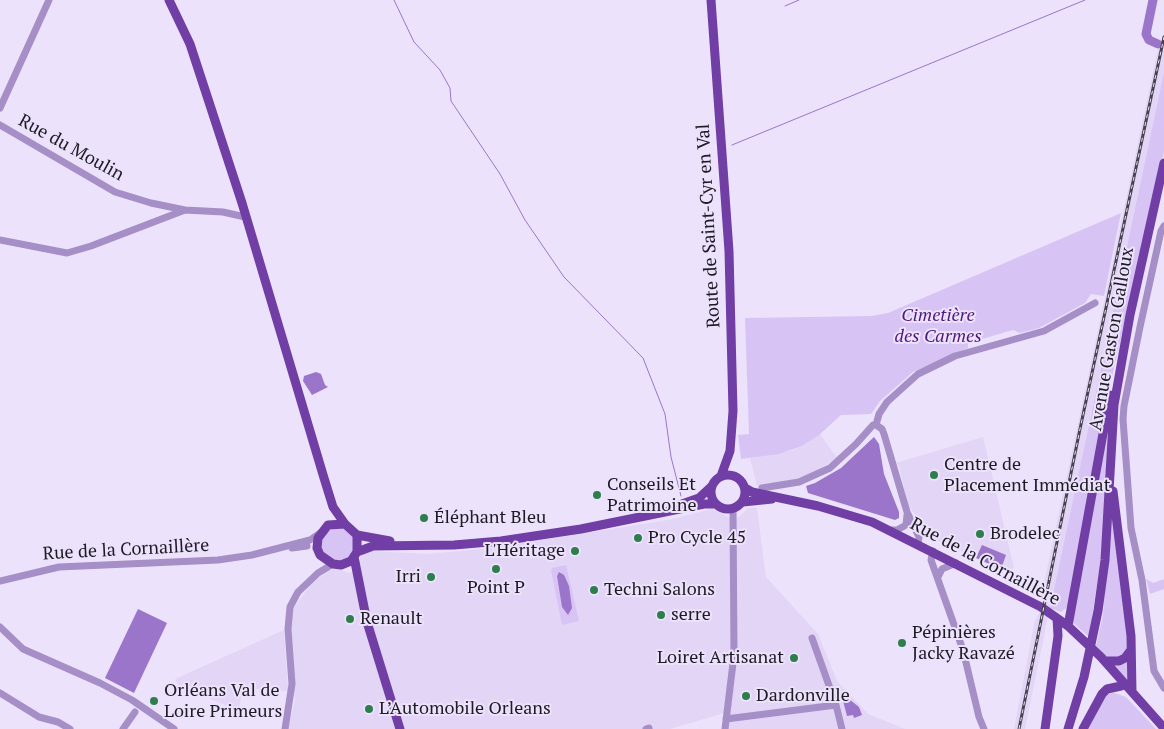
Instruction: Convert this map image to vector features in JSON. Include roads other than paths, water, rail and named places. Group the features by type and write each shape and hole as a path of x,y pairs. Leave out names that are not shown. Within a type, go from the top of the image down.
{"main road":[{"path":"168,0 190,44 245,216 333,507 345,524 357,534 405,545"},
{"name":"Route de Saint-Cyr en Val","path":"711,0 729,251 733,412 730,451 733,475"},
{"name":"Avenue Gaston Galloux","path":"1068,729 1092,645 1102,588 1110,458 1120,367 1164,163"},
{"path":"1058,636 1063,631 1073,630 1069,612 1112,386 1120,367"},
{"name":"Route de Saint-Cyr en Val","path":"721,476 730,451"},
{"path":"1110,458 1132,650 1132,692"},
{"path":"663,513 699,498 712,485 721,476 733,475 739,478 745,488 743,502 733,509 724,509 716,504 711,495 712,485"},
{"path":"324,478 330,514 328,525 320,533 318,552 348,562"},
{"name":"Rue de la Cornaillère","path":"745,488 752,492 818,506 890,530 1045,610 1073,630 1103,659 1164,728"},
{"name":"Rue de la Cornaillère","path":"743,502 780,498"},
{"path":"348,562 373,546 454,545 501,541 581,529 716,504"},
{"path":"328,525 345,524"},
{"path":"357,534 348,562 360,592 400,729"},
{"name":"Rue de la Cornaillère","path":"306,546 318,552"},
{"path":"1045,729 1058,636 1057,618 1069,612"},
{"path":"1103,659 1119,661 1125,658 1132,650"},
{"path":"1083,729 1102,694 1107,689 1121,686 1124,683"}],"street":[{"path":"0,108 50,0"},
{"name":"Rue du Moulin","path":"0,125 115,192 151,203 185,210 223,212 245,216"},
{"path":"0,240 67,253 92,246 185,210"},
{"path":"1162,228 1123,419 1131,528 1142,580 1154,671 1164,688"},
{"path":"876,425 879,414 887,402 918,374 955,356 1044,331 1095,303"},
{"path":"762,488 798,482 830,468 856,444 873,424 876,425"},
{"path":"876,425 884,434 907,512 919,537 918,544"},
{"path":"725,729 734,655 733,509"},
{"path":"890,530 897,530 906,525 907,512"},
{"name":"Rue de la Cornaillère","path":"254,555 310,540 320,533"},
{"name":"Rue de la Cornaillère","path":"0,581 59,567 194,563 306,546"},
{"path":"933,551 931,560 963,650 979,717 984,729"},
{"path":"308,583 319,566 318,552"},
{"path":"285,729 292,684 288,614 295,595 323,569 348,562"},
{"path":"938,577 942,569 956,563"},
{"path":"0,627 23,649 100,683 132,700 174,729"},
{"path":"812,638 836,705 842,729"},
{"path":"0,693 38,716 58,722 70,729"},
{"path":"726,719 836,705"},
{"path":"123,729 134,712"}],"waterway":[{"path":"394,0 414,42 440,70 450,88 451,101 500,174 525,220 564,277 643,358 665,414 671,457 681,496"},
{"path":"785,6 799,0"},
{"path":"732,145 1085,0"},
{"path":"1153,0 1146,34 1149,40 1158,44"}],"railway":[{"path":"1019,729 1080,429 1164,37"}],"place":[{"name":"Centre de Placement Immédiat","path":"934,475"},
{"name":"Conseils Et Patrimoine","path":"597,495"},
{"name":"Éléphant Bleu","path":"424,518"},
{"name":"Brodelec","path":"980,534"},
{"name":"Pro Cycle 45","path":"638,538"},
{"name":"L'Héritage","path":"575,551"},
{"name":"Point P","path":"496,569"},
{"name":"Irri","path":"431,577"},
{"name":"Techni Salons","path":"594,590"},
{"name":"serre","path":"661,615"},
{"name":"Renault","path":"350,619"},
{"name":"Pépinières Jacky Ravazé","path":"902,643"},
{"name":"Loiret Artisanat","path":"794,658"},
{"name":"Dardonville","path":"746,696"},
{"name":"Orléans Val de Loire Primeurs","path":"154,701"},
{"name":"L’Automobile Orleans","path":"369,709"}],"park label":[{"name":"Cimetière des Carmes","path":"938,326"}]}
